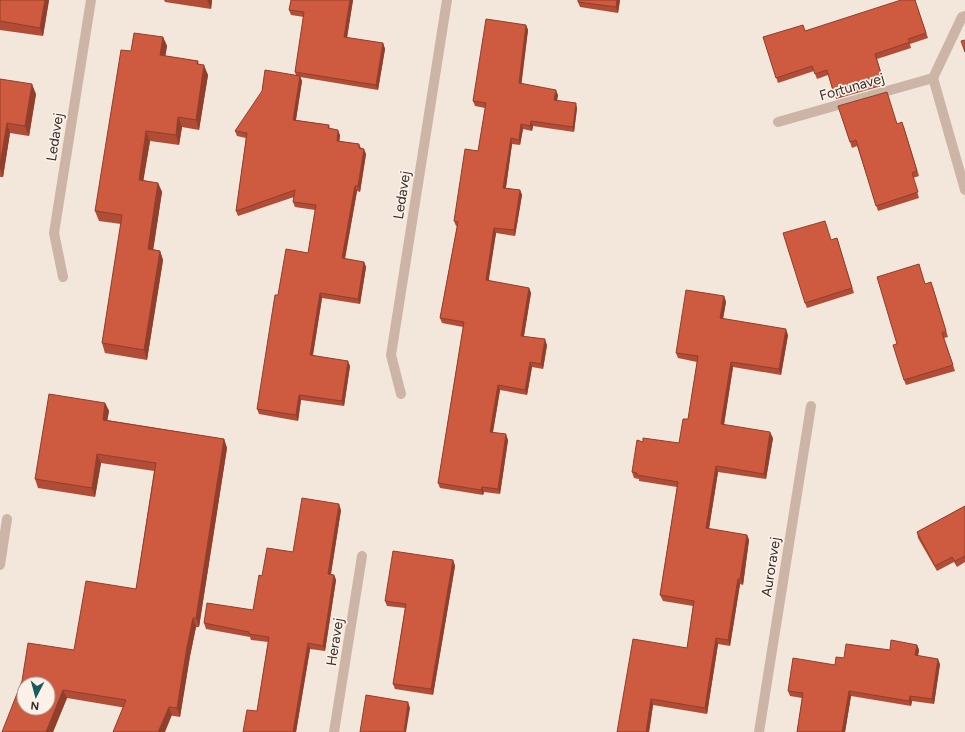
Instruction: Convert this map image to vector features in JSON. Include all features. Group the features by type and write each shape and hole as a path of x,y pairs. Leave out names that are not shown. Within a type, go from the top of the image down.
{"street":[{"name":"Ledavej","path":"63,277 54,233 90,0"},
{"name":"Ledavej","path":"401,394 391,356 448,0"},
{"path":"965,16 962,17 933,78 965,190"},
{"name":"Fortunavej","path":"778,122 933,78"},
{"name":"Auroravej","path":"759,732 811,406"},
{"path":"0,565 7,519"},
{"name":"Heravej","path":"334,732 362,556"}],"building":[{"path":"0,0 45,0 40,28 0,21"},
{"path":"291,0 350,0 344,37 383,43 376,85 295,72 304,12 289,10"},
{"path":"578,0 617,0 616,7 578,2"},
{"path":"901,0 915,0 926,33 908,39 910,42 875,54 883,80 834,94 827,70 815,74 812,66 776,78 763,37 803,25 805,31"},
{"path":"486,19 526,25 519,83 556,90 554,100 576,103 573,127 531,121 530,126 521,124 519,140 511,138 503,188 520,190 514,230 494,228 486,280 529,288 521,336 545,339 541,364 530,362 525,390 498,385 490,432 506,434 498,489 482,487 481,490 438,483 464,322 440,318 458,222 454,221 465,149 478,151 486,103 473,101"},
{"path":"134,33 163,37 160,55 198,61 197,64 204,65 196,120 178,117 176,135 146,131 139,180 158,183 148,249 160,251 144,350 102,343 122,215 95,211 121,50 131,51"},
{"path":"965,40 965,52 961,41"},
{"path":"265,70 300,76 293,120 329,125 328,128 338,130 337,141 359,144 359,148 364,149 358,186 355,186 342,258 364,262 358,299 320,293 310,355 348,361 342,401 299,395 296,415 257,409 275,295 278,295 286,249 308,253 316,205 293,202 295,190 236,211 247,133 235,131 262,91"},
{"path":"0,79 32,84 25,126 7,123 0,165"},
{"path":"887,92 897,124 902,122 917,171 912,173 918,192 876,206 856,140 850,142 838,106"},
{"path":"825,221 831,240 837,238 852,288 805,303 783,233"},
{"path":"919,264 925,284 931,282 946,331 942,333 953,365 904,380 893,345 897,344 877,277"},
{"path":"686,290 724,296 720,318 786,329 779,369 731,362 721,424 770,432 764,474 716,466 706,528 747,535 728,640 716,638 705,708 651,699 646,732 617,732 633,639 687,648 694,601 660,595 678,482 637,475 637,473 632,472 637,440 643,442 643,438 679,443 683,419 688,419 698,356 676,353"},
{"path":"49,394 105,403 103,420 224,439 196,618 193,618 177,708 169,707 158,732 113,732 126,700 63,690 56,707 56,676 23,676 28,643 74,650 86,581 136,589 156,463 97,454 92,488 35,479"},
{"path":"302,498 339,504 328,574 334,575 323,646 308,643 293,732 243,732 247,710 257,711 269,637 249,634 249,632 204,623 207,603 253,610 259,575 262,576 267,548 293,552"},
{"path":"965,506 965,556 955,561 952,557 935,566 917,532"},
{"path":"393,551 453,560 431,689 393,684 406,604 385,601"},
{"path":"891,640 917,645 915,655 938,659 932,699 910,696 909,701 849,691 842,732 797,732 803,693 788,691 793,658 835,665 836,657 844,658 846,644 890,650"},
{"path":"366,695 408,702 404,732 360,732"},
{"path":"16,696 16,716 52,716 46,732 2,732"}]}
